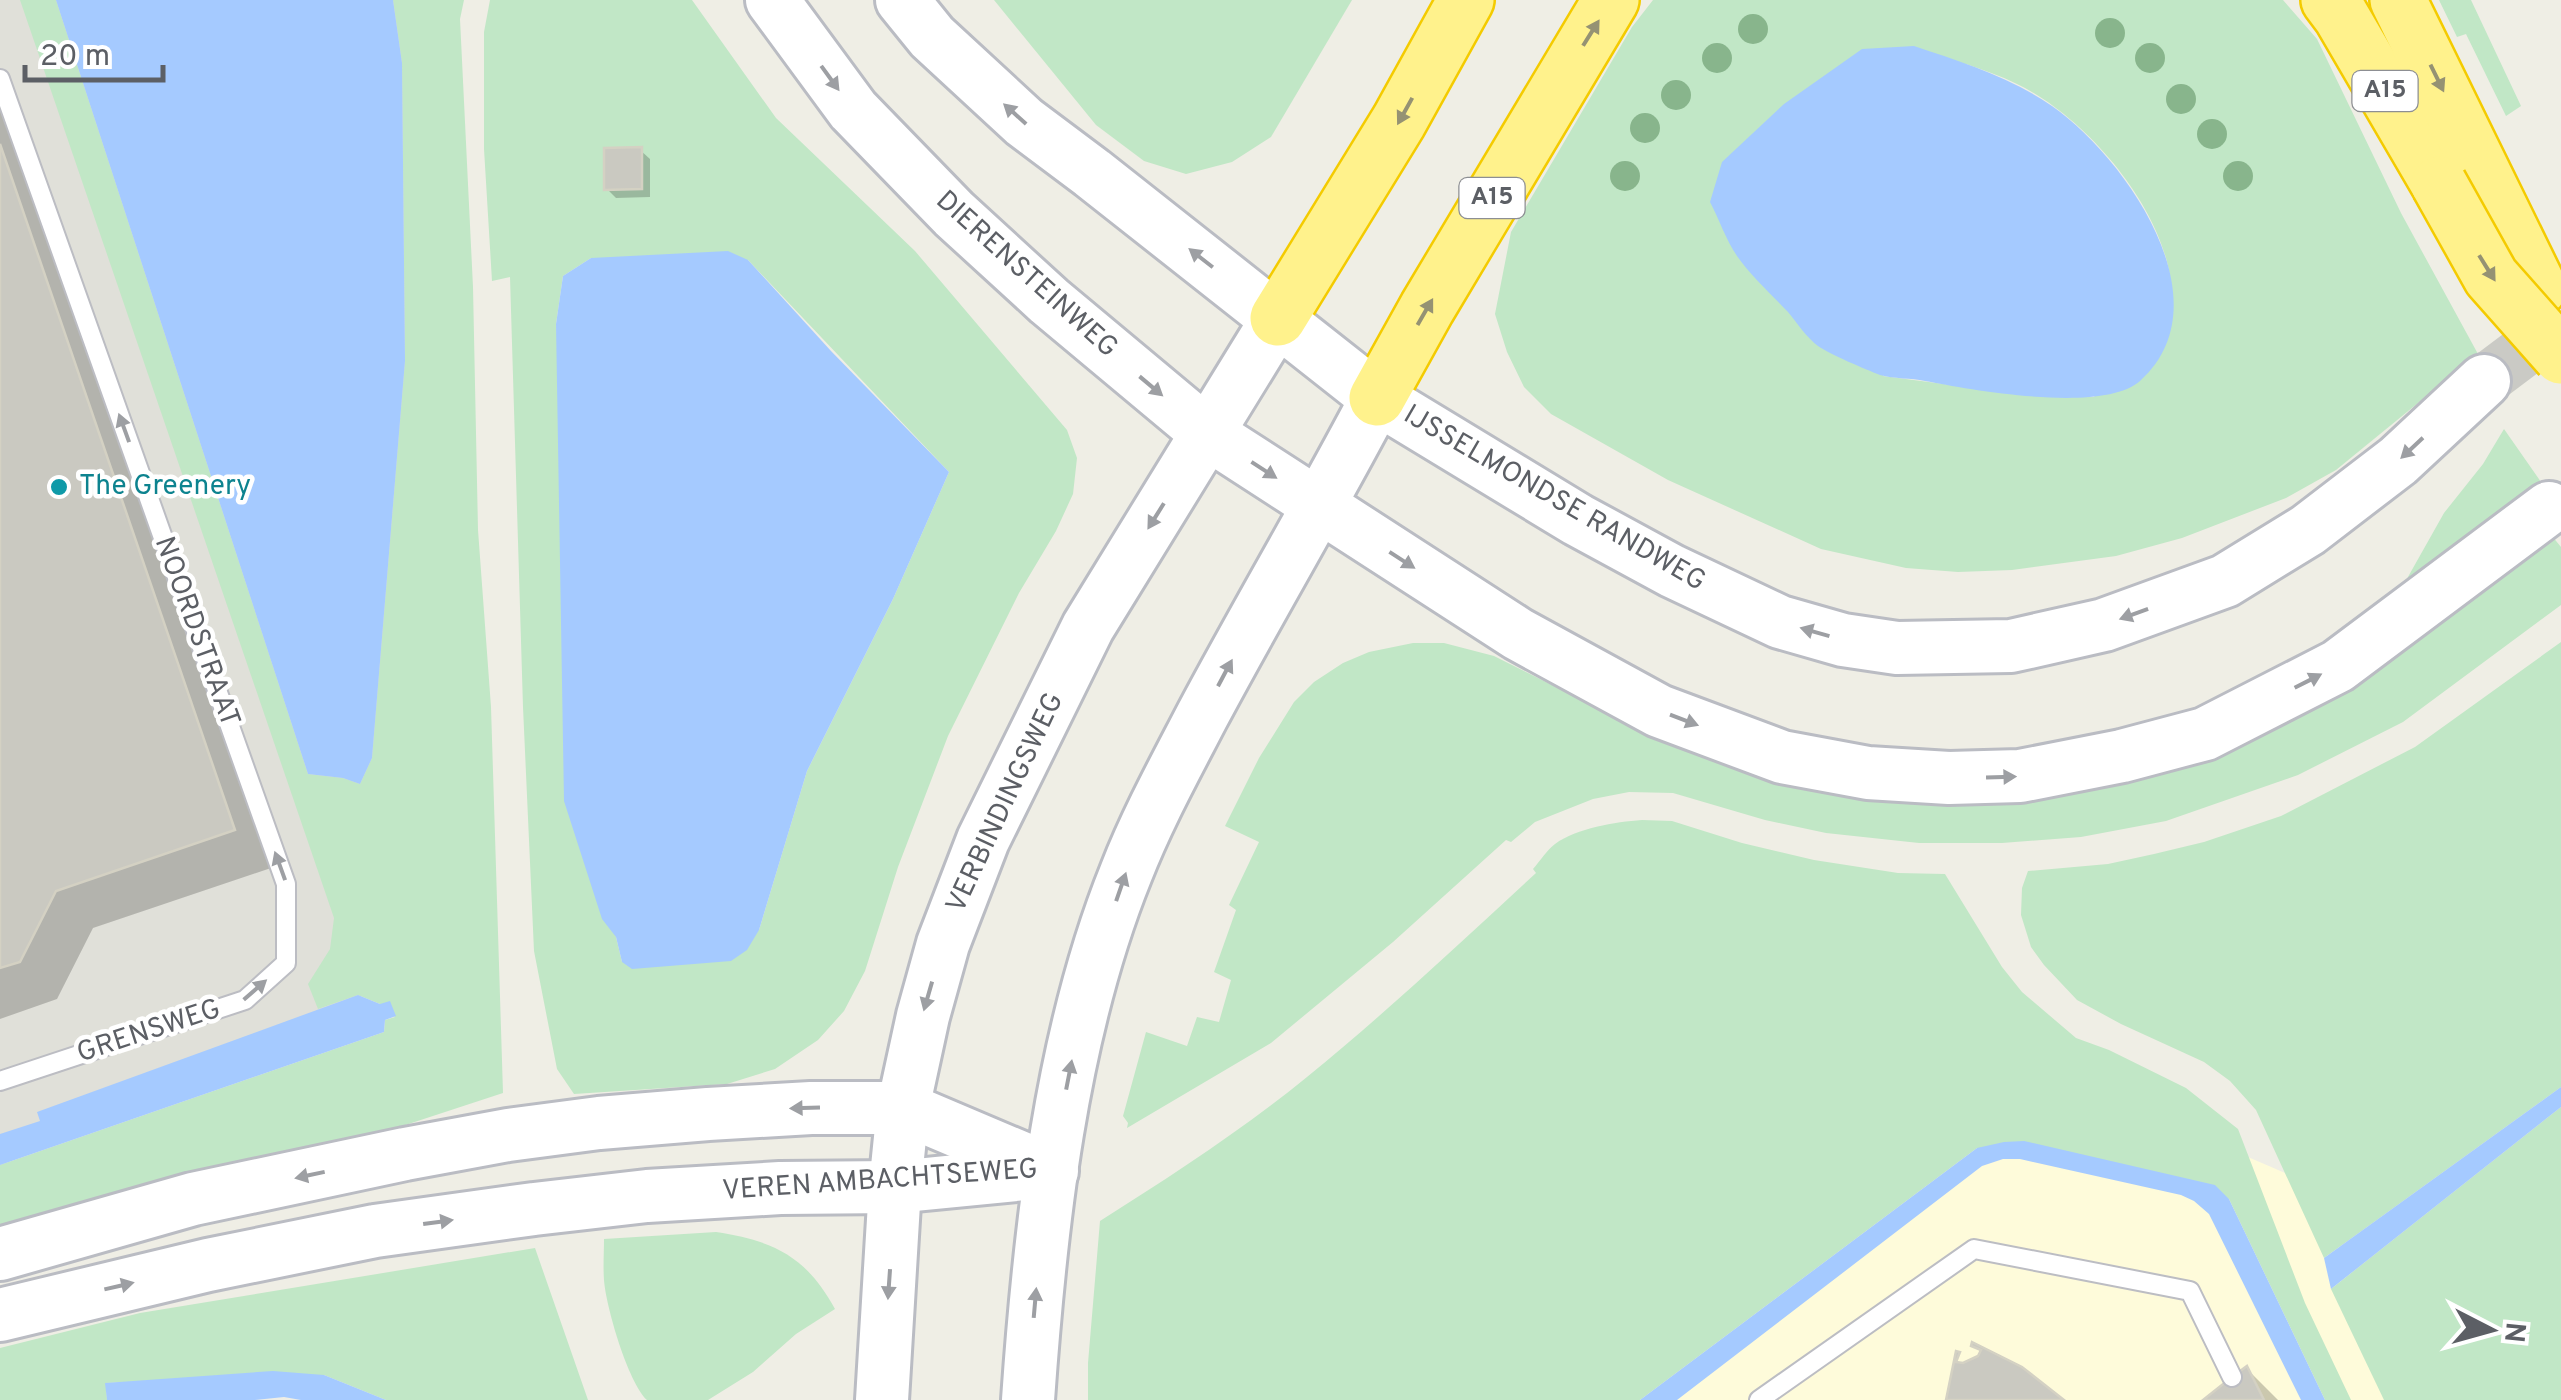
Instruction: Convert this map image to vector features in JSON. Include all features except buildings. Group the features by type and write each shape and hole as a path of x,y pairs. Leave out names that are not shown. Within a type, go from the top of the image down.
{"highway":[{"path":"1278,318 1399,121 1466,0"},
{"name":"A15","path":"1377,398 1611,0"},
{"name":"A15","path":"2328,0 2457,170 2561,331"},
{"name":"A15","path":"2398,0 2491,278 2561,356"}],"main road":[{"name":"DIERENSTEINWEG","path":"772,0 854,110 954,214 1049,301 1208,433 1320,507"},
{"path":"902,0 932,37 1024,122 1377,398 1179,759 1126,873 1090,979 1068,1077 1036,1294 1028,1400"},
{"name":"VERBINDINGSWEG","path":"882,1400 903,1108 942,944 983,840 1088,627 1278,318"},
{"name":"IJSSELMONDSE RANDWEG","path":"1377,398 1578,520 1672,571 1780,622 1843,640 1916,648 2010,646 2104,625 2226,581 2308,530 2398,461 2484,381"},
{"path":"1320,507 1518,634 1658,711 1782,757 1868,773 1949,778 2020,776 2122,756 2205,734 2338,666 2549,508"},
{"name":"VEREN AMBACHTSEWEG","path":"0,1254 194,1200 405,1154 508,1136 708,1114 903,1108 1052,1171"},
{"name":"VEREN AMBACHTSEWEG","path":"0,1314 208,1265 403,1227 647,1196 780,1188 895,1187 1052,1171"}],"lane":[{"name":"NOORDSTRAAT","path":"0,79 286,884 286,963"},
{"name":"GRENSWEG","path":"0,1081 245,1000 286,963"},
{"path":"1759,1400 1974,1249 2190,1291 2232,1377"}],"shaded area":[{"path":"0,0 416,0 407,975 0,1166"},
{"path":"2104,1095 2308,1183 2418,1400 1541,1400 1844,1137"}],"green space":[{"path":"20,0 56,0 308,774 360,784 372,758 405,361 402,63 393,0 464,0 460,19 473,287 478,530 491,707 503,1093 378,1134 0,1238 0,1165 384,1032 385,1020 395,1017 380,1004 358,995 318,1009 308,984 330,949 334,918"},
{"path":"490,0 692,0 776,118 915,251 1067,430 1077,458 1073,494 1056,531 1019,593 948,736 898,867 865,971 844,1011 818,1040 775,1069 727,1084 574,1094 557,1069 534,951 510,277 492,281 484,149 484,32","holes":["591,258 748,260 949,472 893,599 807,771 759,930 622,962 616,937 556,324 563,276"]},
{"path":"994,0 1352,0 1271,137 1232,162 1186,174 1144,161 1096,125"},
{"path":"1653,0 2283,0 2317,39 2401,213 2478,354 2336,470 2286,498 2182,538 2116,556 2012,570 1958,572 1906,568 1821,549 1668,480 1551,414 1524,387 1507,352 1495,314 1511,232 1632,27","holes":["1966,64 2041,97 2087,134 2127,181 2157,232 2172,289 2094,397 2020,394 1883,376"]},
{"path":"2439,0 2471,0 2521,106 2506,116 2466,34 2457,37"},
{"path":"2504,429 2541,482 2404,584 2444,513 2483,464"},
{"path":"2552,536 2561,547 2561,605 2403,722 2298,775 2166,821 2081,837 2002,843 1919,843 1826,833 1673,793 1629,792 1593,799 1535,822 1511,842 1506,840 1393,942 1271,1043 1127,1128 1123,1116 1146,1032 1187,1046 1197,1017 1219,1022 1231,980 1214,972 1236,910 1229,905 1259,842 1225,826 1259,758 1294,702 1314,682 1369,652 1413,643 1444,643 1494,656 1674,746 1770,779 2070,793 2158,774 2313,709 2368,676"},
{"path":"2561,642 2561,1087 2324,1258 2256,1110 2230,1081 2204,1062 2077,1000 2044,965 2031,947 2021,915 2022,888 2028,871 2108,864 2204,842 2281,816 2415,747"},
{"path":"1642,820 1672,821 1814,860 1898,873 1945,874 2002,967 2022,992 2076,1038 2186,1088 2238,1129 2305,1303 2351,1400 2325,1400 2229,1199 1977,1148 1640,1400 1088,1400 1100,1221 1232,1134 1337,1052 1536,873 1533,869 1555,844 1585,830"},
{"path":"2561,1107 2561,1400 2384,1400 2331,1289"},
{"path":"716,1232 755,1240 786,1254 812,1276 835,1309 796,1334 753,1372 708,1400 647,1400 633,1377 613,1325 604,1280 604,1239"},
{"path":"535,1248 588,1400 386,1400 324,1375 106,1383 107,1400 0,1400 0,1348 140,1313"}],"water":[{"path":"56,0 393,0 402,63 405,361 372,758 360,784 308,774"},
{"path":"1914,46 2003,78 2052,106 2080,129 2135,194 2156,233 2170,272 2174,312 2164,349 2140,381 2122,391 2068,398 2004,394 1880,375 1814,343 1737,256 1710,202 1722,162 1784,104 1862,49"},
{"path":"728,251 748,260 949,472 893,599 807,771 759,930 747,950 731,961 632,969 622,962 616,937 602,919 564,801 556,324 563,276 591,258"},
{"path":"358,995 380,1004 390,1001 396,1016 385,1020 384,1032 0,1165 0,1134 40,1121 37,1112"},
{"path":"2561,1087 2561,1107 2331,1289 2324,1258"},
{"path":"2024,1141 2215,1185 2229,1199 2325,1400 2301,1400 2209,1214 2194,1201 2020,1159 2003,1159 1982,1166 1677,1400 1640,1400 1977,1148"},
{"path":"273,1371 324,1375 386,1400 284,1397 107,1400 105,1383"}],"tunnel":[{"path":"2484,381 2561,323"}],"place":[{"name":"The Greenery","path":"59,487"}]}
